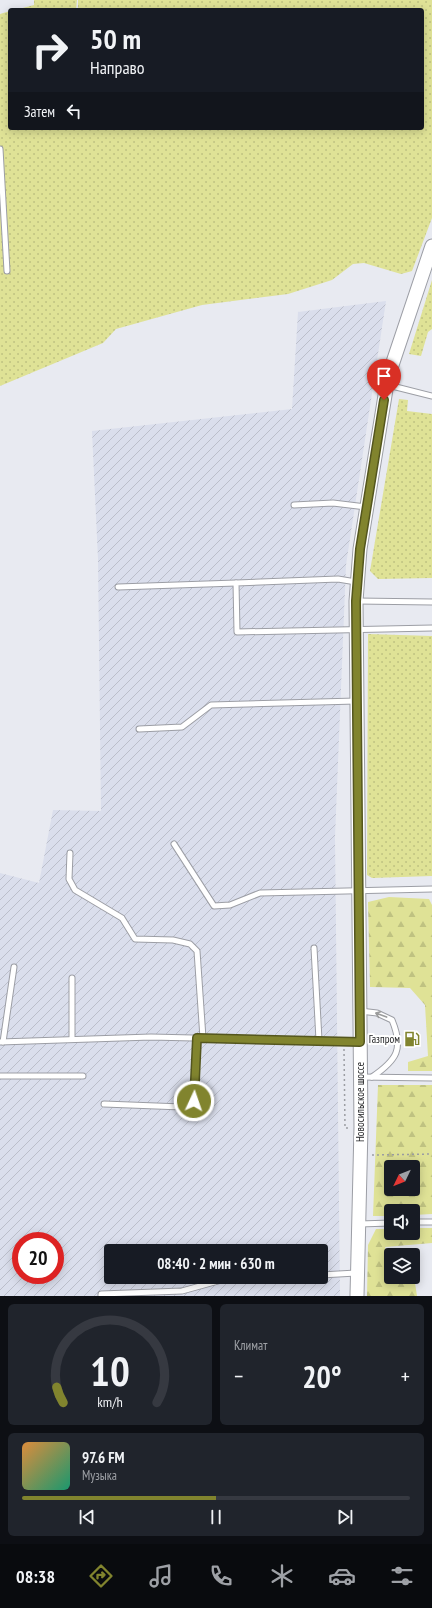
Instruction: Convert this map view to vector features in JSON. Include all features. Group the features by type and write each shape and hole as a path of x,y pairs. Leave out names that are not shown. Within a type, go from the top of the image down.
{"street":[{"name":"Новосильское шоссе","path":"357,1296 356,1273 361,1128 366,1077 360,1042 360,890 356,630 357,582 360,549 387,384 432,246"}],"lane":[{"path":"0,149 7,271"},
{"path":"387,384 432,396"},
{"path":"294,505 333,503 367,507"},
{"path":"118,586 236,584 338,579 357,582"},
{"path":"236,584 238,632 432,628"},
{"path":"356,601 432,602"},
{"path":"139,729 182,727 212,705 357,700"},
{"path":"174,844 214,906 230,905 260,893 432,889"},
{"path":"70,853 69,878 75,890 122,918 135,940 173,940 190,944 197,951 200,1038 194,1101 182,1107 104,1104"},
{"path":"314,948 319,1040"},
{"path":"14,967 2,1042 72,1039 200,1038 360,1042"},
{"path":"72,978 72,1039"},
{"path":"360,1011 377,1013 392,1020 397,1034 398,1049 388,1066 366,1077"},
{"path":"0,1076 83,1076"},
{"path":"366,1077 432,1078"},
{"path":"420,1222 432,1222"},
{"path":"358,1224 384,1223"},
{"path":"328,1275 356,1273"},
{"path":"101,1296 101,1294 182,1291 207,1284"}],"shaded area":[{"path":"386,301 346,565 335,837 340,1296 0,1296 0,873 39,883 53,810 101,811 98,559 92,431 292,409 298,312"}],"green space":[{"path":"34,0 77,0 76,8 23,8 34,5"},
{"path":"78,0 432,0 432,218 412,271 401,274 364,263 353,264 332,280 288,294 202,305 116,329 103,343 0,386 0,14 8,12 8,130 424,130 424,8 78,8"},
{"path":"432,280 432,329 428,332 421,356 409,354"},
{"path":"399,399 408,400 407,411 432,414 432,578 378,579 370,571"},
{"path":"368,634 432,636 432,876 372,878 367,875"},
{"path":"389,897 429,899 432,905 432,1071 408,1071 408,1062 428,1056 425,1005 410,988 370,987 368,902"},
{"path":"378,1085 432,1085 432,1214 420,1215 420,1204 384,1204 384,1216 373,1216"},
{"path":"420,1228 432,1228 432,1243 384,1248 384,1284 415,1284 417,1296 367,1296 368,1245 376,1229 384,1229 384,1240 420,1240"}],"place":[{"name":"Газпром","path":"412,1039"}],"route":[{"path":"194,1101 197,1038 360,1042 360,890 356,601 360,549 384,400"}]}
